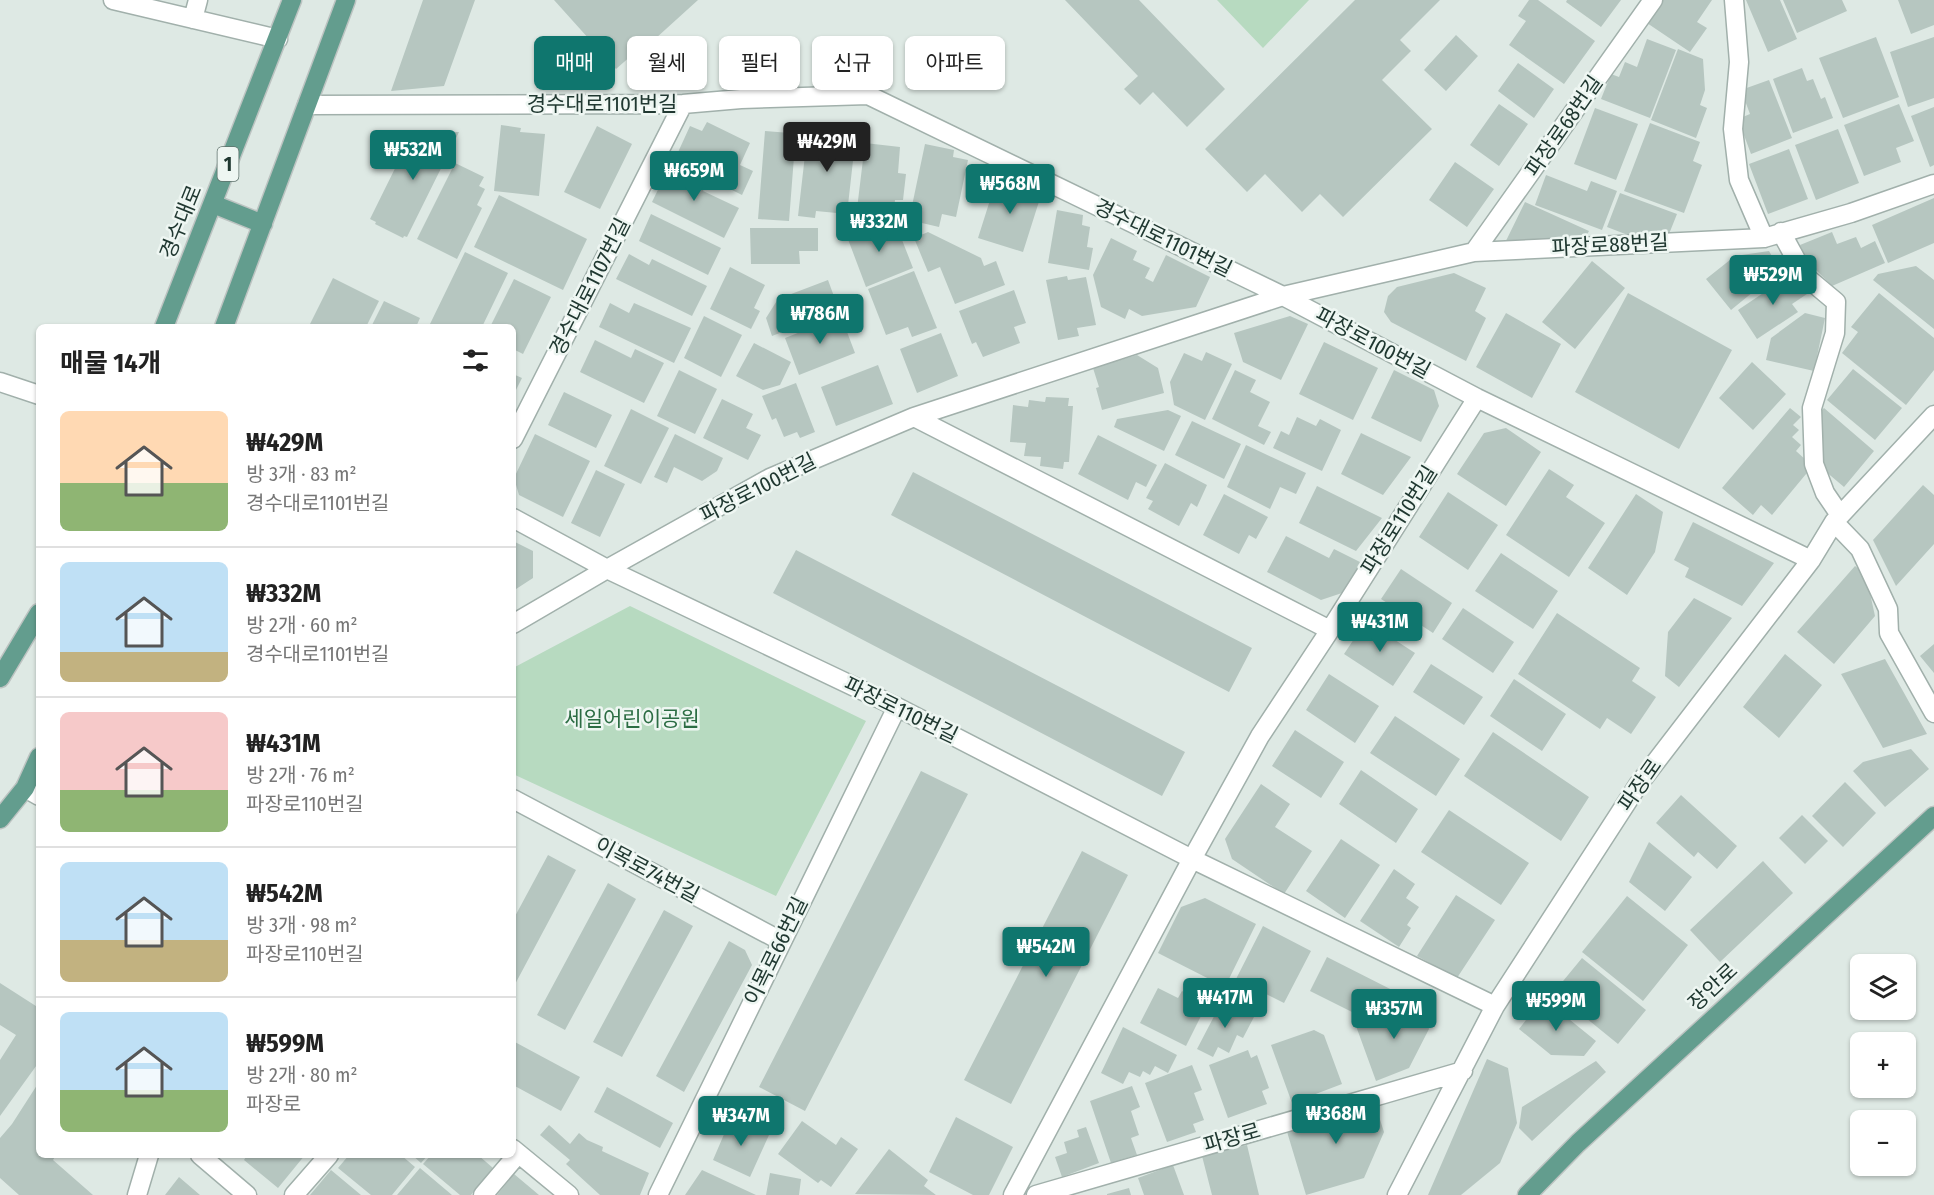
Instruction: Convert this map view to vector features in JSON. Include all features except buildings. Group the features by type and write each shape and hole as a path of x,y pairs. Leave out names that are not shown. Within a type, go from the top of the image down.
{"main road":[{"name":"경수대로","path":"165,324 292,0"},
{"path":"225,324 346,0"},
{"path":"213,204 262,224"},
{"path":"0,678 36,619"},
{"path":"0,819 32,792 36,773"},
{"name":"장안로","path":"1527,1195 1578,1143 1934,816"}],"street":[{"path":"113,0 278,39"},
{"path":"193,19 198,0"},
{"name":"파장로68번길","path":"1474,252 1653,0"},
{"path":"1734,0 1739,62 1733,129 1739,180 1773,235 1804,276 1836,302 1835,333 1812,408 1814,464 1837,518 1860,549 1888,609 1889,633 1934,713"},
{"name":"경수대로1101번길","path":"307,105 683,104 868,95 1283,296"},
{"name":"경수대로1107번길","path":"516,433 683,104"},
{"name":"파장로88번길","path":"1283,296 1474,252 1773,235 1851,213 1934,184"},
{"name":"파장로100번길","path":"607,569 770,478 914,417 1283,296 1477,398 1811,560"},
{"path":"0,382 36,394"},
{"name":"파장로110번길","path":"1013,1195 1260,736 1477,398"},
{"name":"파장로","path":"1397,1195 1495,1006 1638,785 1811,560 1837,518 1934,415"},
{"path":"914,417 1330,630"},
{"path":"516,520 607,569"},
{"path":"516,622 607,569"},
{"name":"파장로110번길","path":"607,569 897,707 1192,859 1495,1006"},
{"name":"이목로66번길","path":"658,1195 897,707"},
{"name":"이목로74번길","path":"516,801 781,941"},
{"name":"파장로","path":"1036,1195 1463,1071"},
{"path":"516,1151 569,1195"},
{"path":"136,1195 148,1158"},
{"path":"204,1158 248,1195"},
{"path":"294,1195 326,1158"},
{"path":"483,1195 511,1158"}],"green space":[{"path":"1217,0 1309,0 1263,48"},
{"name":"세일어린이공원","path":"630,606 866,721 776,896 516,775 516,666"}]}
